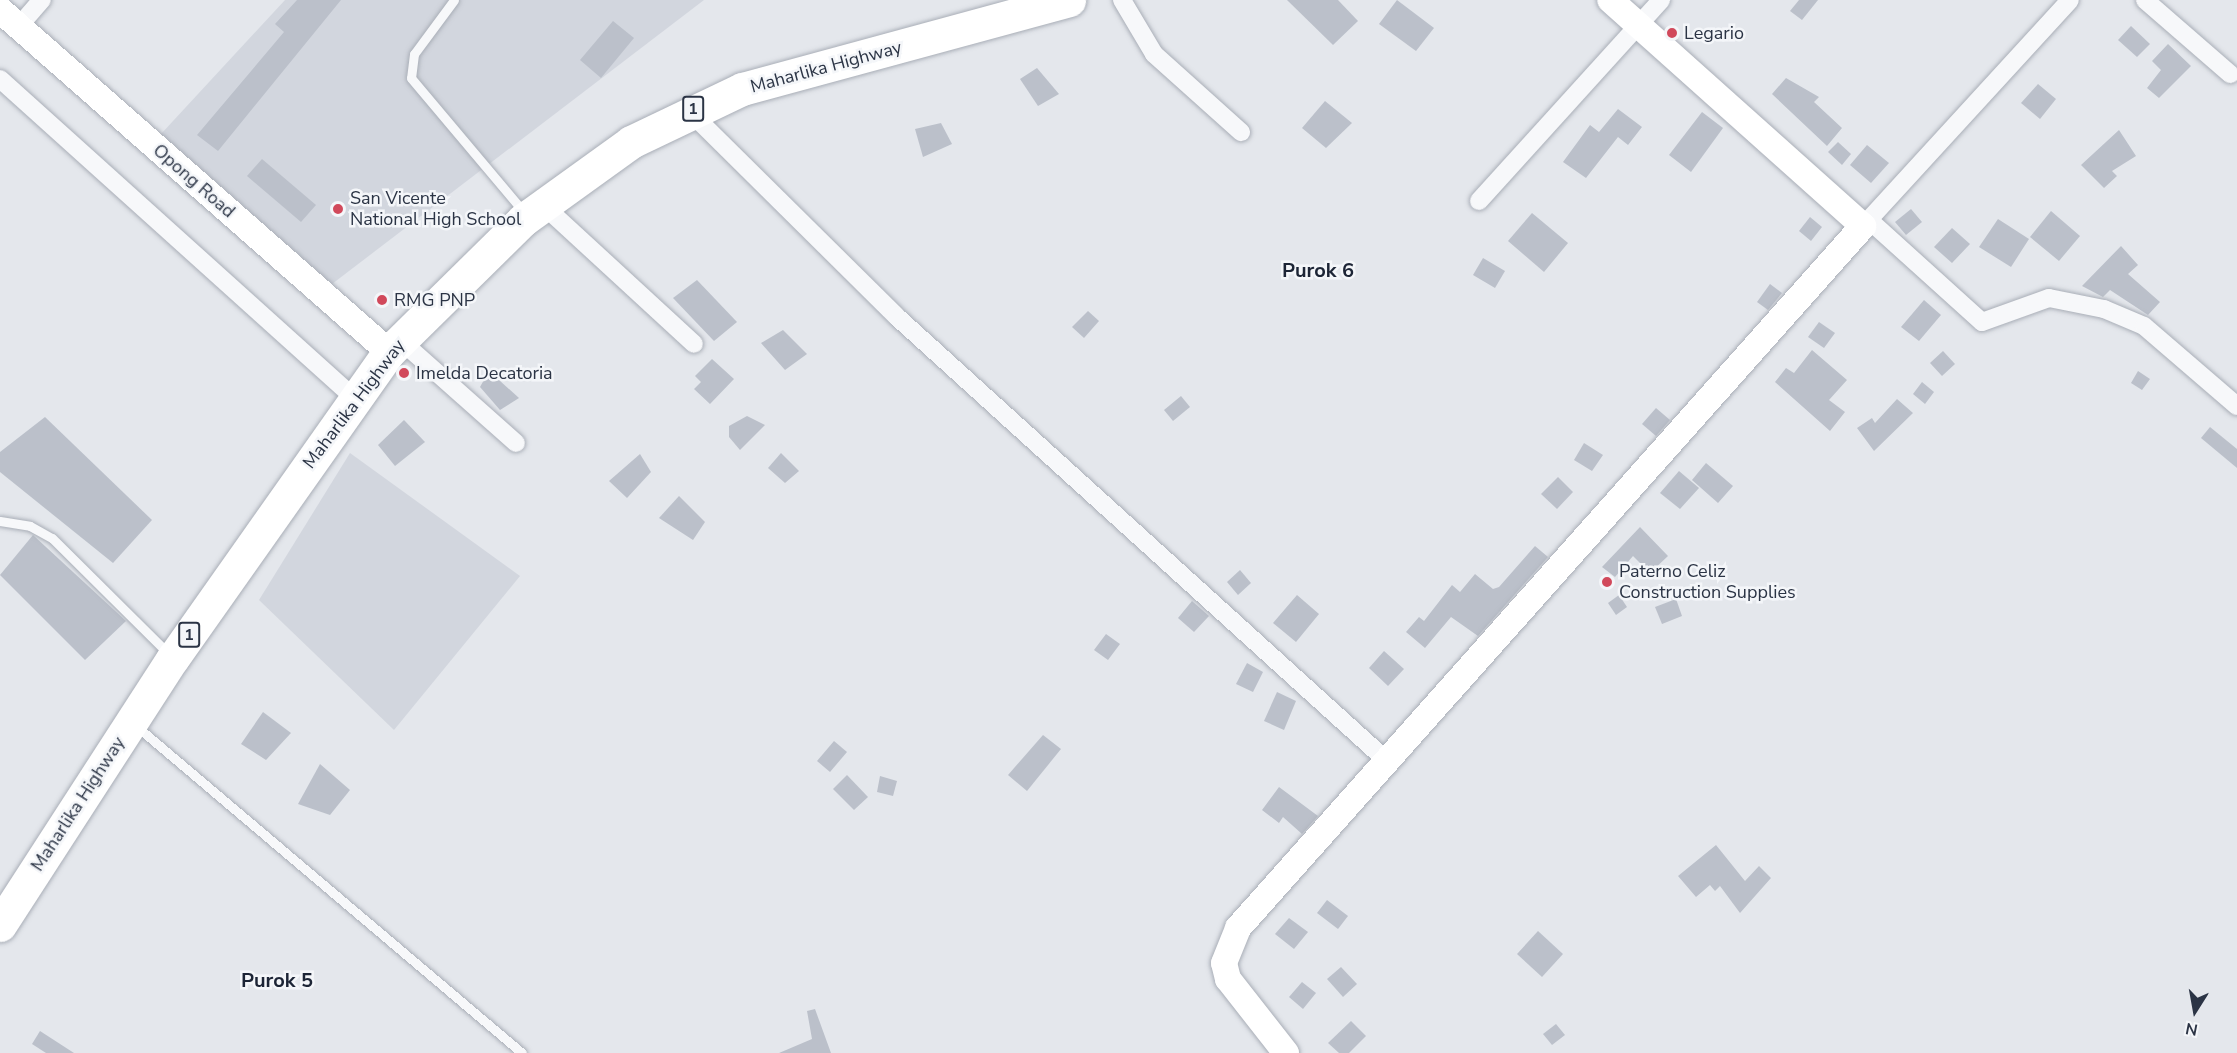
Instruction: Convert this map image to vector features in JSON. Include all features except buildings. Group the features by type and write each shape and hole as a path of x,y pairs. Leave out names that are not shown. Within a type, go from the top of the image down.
{"highway":[{"name":"Maharlika Highway","path":"0,925 172,658 394,346 536,211 585,171 689,111 801,70 1069,0"}],"street":[{"path":"10,18 42,0"},
{"path":"1122,0 1154,54 1241,132"},
{"path":"1610,0 1982,322 2049,298 2104,309 2144,326 2237,406"},
{"path":"1479,201 1661,0"},
{"path":"1286,1053 1228,979 1227,947 1866,223 2070,0"},
{"path":"2145,0 2230,74"},
{"name":"Opong Road","path":"10,18 394,346"},
{"path":"0,79 356,399"},
{"path":"689,111 897,316 1388,762"},
{"path":"536,211 694,344"},
{"path":"394,346 516,443"}],"lane":[{"path":"453,0 414,54 411,78 536,211"},
{"path":"0,521 30,526 52,538 172,658"},
{"path":"131,721 522,1053"}],"shaded area":[{"name":"San Vicente National High School","path":"285,0 704,0 332,284 161,134"},
{"path":"350,453 520,576 394,730 259,600"}],"place":[{"name":"Legario","path":"1672,33"},
{"name":"San Vicente National High School","path":"338,209"},
{"name":"RMG PNP","path":"382,300"},
{"name":"Imelda Decatoria","path":"404,373"},
{"name":"Paterno Celiz Construction Supplies","path":"1607,582"}],"district":[{"name":"Purok 6","path":"1318,270"},
{"name":"Purok 5","path":"277,980"}]}
